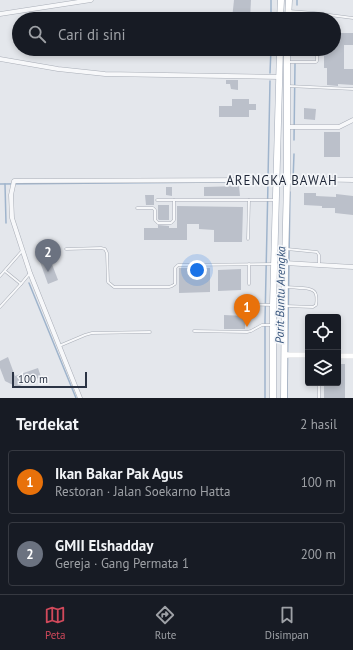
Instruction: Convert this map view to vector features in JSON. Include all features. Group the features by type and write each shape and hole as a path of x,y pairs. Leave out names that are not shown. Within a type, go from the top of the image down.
{"main road":[{"path":"280,12 281,0"},
{"path":"288,0 288,11"},
{"path":"273,398 270,325 275,264 280,56"},
{"path":"284,398 288,287 285,248 289,182 287,56"},
{"path":"286,355 305,355"},
{"path":"341,356 353,356"}],"street":[{"path":"13,12 91,0"},
{"path":"0,14 12,12"},
{"path":"0,59 58,69 105,74 279,77"},
{"path":"289,127 339,127 353,120"},
{"path":"289,182 308,179 353,180"},
{"path":"80,398 30,273 12,218 11,195 14,181 276,180"},
{"path":"287,263 353,267"}],"lane":[{"path":"288,11 301,12"},
{"path":"341,16 353,18"},
{"path":"287,62 316,62 317,56"},
{"path":"288,86 353,89"},
{"path":"157,200 276,200"},
{"path":"137,208 153,208 155,210 155,220 158,223 171,222 174,220 174,200"},
{"path":"248,239 249,200"},
{"path":"285,248 317,252 319,255 319,265"},
{"path":"0,276 23,249"},
{"path":"66,249 105,249 108,253 108,282 114,287 172,286 175,284 175,268 178,265 275,264"},
{"path":"249,264 249,284"},
{"path":"5,270 21,284"},
{"path":"0,307 30,273"},
{"path":"287,306 312,307 316,305 317,301 314,291 310,289 288,287"},
{"path":"238,304 271,305"},
{"path":"194,331 247,332 262,325 270,325"},
{"path":"59,346 92,333 150,332"},
{"path":"319,386 319,398"}],"building":[{"path":"234,0 251,0 250,12 233,12"},
{"path":"341,33 353,33 353,45 344,45 344,69 353,69 353,85 327,85 327,68 324,68 324,56 341,56"},
{"path":"226,80 238,80 238,90 231,89 230,84 226,84"},
{"path":"232,99 249,99 249,104 256,104 256,110 249,110 249,117 219,117 219,106 232,106"},
{"path":"304,108 316,109 315,120 304,119"},
{"path":"324,132 340,132 340,157 324,157"},
{"path":"239,186 240,196 204,196 204,187"},
{"path":"166,187 172,187 172,196 166,195"},
{"path":"304,193 316,193 316,196 336,197 336,194 353,196 353,215 335,213 335,208 322,208 322,206 304,205"},
{"path":"145,195 154,195 154,205 146,205"},
{"path":"158,205 169,205 169,220 158,219"},
{"path":"177,206 243,207 242,242 214,242 214,230 199,229 199,224 187,224 187,240 144,240 144,228 158,228 158,225 169,226 169,228 177,228"},
{"path":"50,259 58,280 48,284 40,262"},
{"path":"179,268 210,268 210,292 179,293"},
{"path":"241,269 241,290 218,291 218,270"},
{"path":"224,315 245,316 245,329 224,329"},
{"path":"8,357 15,376 38,368 41,377 17,387 5,381 0,368 0,361"},
{"path":"341,364 345,364 345,398 324,398 324,386 341,386"}],"waterway":[{"name":"Parit Buntu Arengka","path":"271,0 271,12"},
{"name":"Parit Buntu Arengka","path":"297,0 297,5"},
{"name":"Parit Buntu Arengka","path":"270,73 271,56"},
{"name":"Parit Buntu Arengka","path":"294,140 295,64"},
{"name":"Parit Buntu Arengka","path":"268,178 270,81"},
{"name":"Parit Buntu Arengka","path":"293,181 294,154"},
{"path":"0,184 226,182"},
{"name":"Parit Buntu Arengka","path":"265,398 268,182"},
{"path":"5,184 6,223"},
{"name":"Parit Buntu Arengka","path":"287,398 290,192"},
{"path":"29,283 76,398"}],"place":[{"name":"GMII Elshadday","path":"48,272"},
{"name":"Ikan Bakar Pak Agus","path":"247,327"}],"district":[{"name":"ARENGKA BAWAH","path":"282,180"}]}
